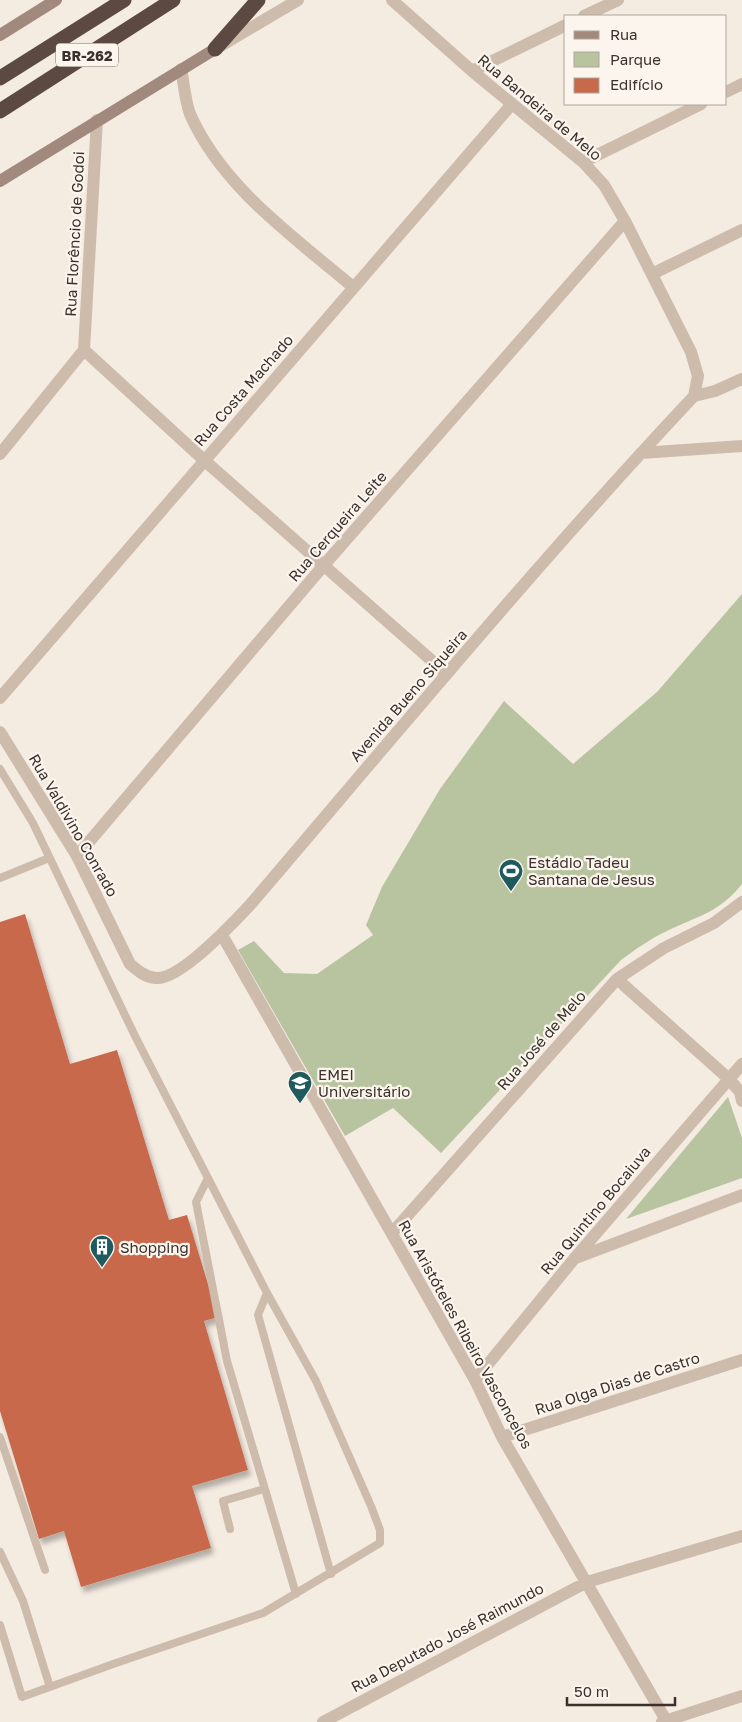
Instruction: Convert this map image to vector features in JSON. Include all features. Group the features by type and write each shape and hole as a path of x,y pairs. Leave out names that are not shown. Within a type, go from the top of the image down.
{"highway":[{"name":"BR-262","path":"0,78 124,0"},
{"name":"BR-262","path":"0,111 173,0"},
{"path":"215,49 258,0"}],"main road":[{"path":"0,35 56,0"},
{"path":"0,181 215,49"}],"street":[{"path":"215,49 298,0"},
{"name":"Rua Bandeira de Melo","path":"392,0 472,71 583,162 604,185 626,221 691,352 698,376 694,396"},
{"path":"586,15 618,0"},
{"path":"472,71 564,26"},
{"path":"181,69 190,113 218,163 276,222 353,287"},
{"path":"727,92 742,84"},
{"name":"Rua Costa Machado","path":"0,698 512,104"},
{"path":"583,162 699,105"},
{"name":"Rua Florêncio de Godoi","path":"84,350 97,120"},
{"name":"Rua Cerqueira Leite","path":"77,856 324,565 626,221"},
{"path":"652,274 742,230"},
{"path":"0,454 84,350 205,461 447,674"},
{"path":"694,396 716,391 742,380"},
{"name":"Avenida Bueno Siqueira","path":"130,964 142,974 158,978 175,972 222,935 447,674 641,453 694,396"},
{"path":"641,453 742,446"},
{"name":"Rua Valdivino Conrado","path":"0,732 77,856 130,964"},
{"name":"Rua José de Melo","path":"392,1234 617,979 664,948 714,923 742,902"},
{"name":"Rua Aristóteles Ribeiro Vasconcelos","path":"222,935 475,1380 502,1437 587,1582 665,1721"},
{"path":"617,979 729,1079 740,1092 742,1101"},
{"name":"Rua Quintino Bocaiuva","path":"475,1380 574,1259 742,1064"},
{"path":"574,1259 742,1195"},
{"name":"Rua Olga Dias de Castro","path":"502,1437 742,1360"},
{"name":"Rua Deputado José Raimundo","path":"323,1722 587,1582 742,1536"},
{"path":"665,1721 742,1696"}],"lane":[{"path":"0,769 33,823 135,1036 267,1293 316,1381 380,1530 380,1543 263,1613 22,1697 0,1625"},
{"path":"0,878 50,858"},
{"path":"208,1178 196,1202 227,1361 296,1594"},
{"path":"267,1293 258,1315 331,1574"},
{"path":"0,1437 46,1570"},
{"path":"230,1529 223,1500 264,1489"},
{"path":"0,1552 23,1601 50,1687"}],"green space":[{"path":"742,594 742,884 717,907 655,937 621,960 441,1153 393,1108 345,1136 238,950 254,941 284,973 317,974 373,935 366,925 382,887 440,789 504,701 573,764 657,692"},
{"path":"728,1097 742,1138 742,1178 626,1219"}],"building":[{"name":"Shopping","path":"25,914 70,1064 117,1050 169,1220 187,1215 218,1317 204,1321 248,1470 192,1486 211,1548 81,1587 64,1531 39,1539 0,1411 0,922"}],"place":[{"name":"Estádio Tadeu Santana de Jesus","path":"511,892"},
{"name":"EMEI Universitário","path":"300,1104"},
{"name":"Shopping","path":"102,1268"}]}
